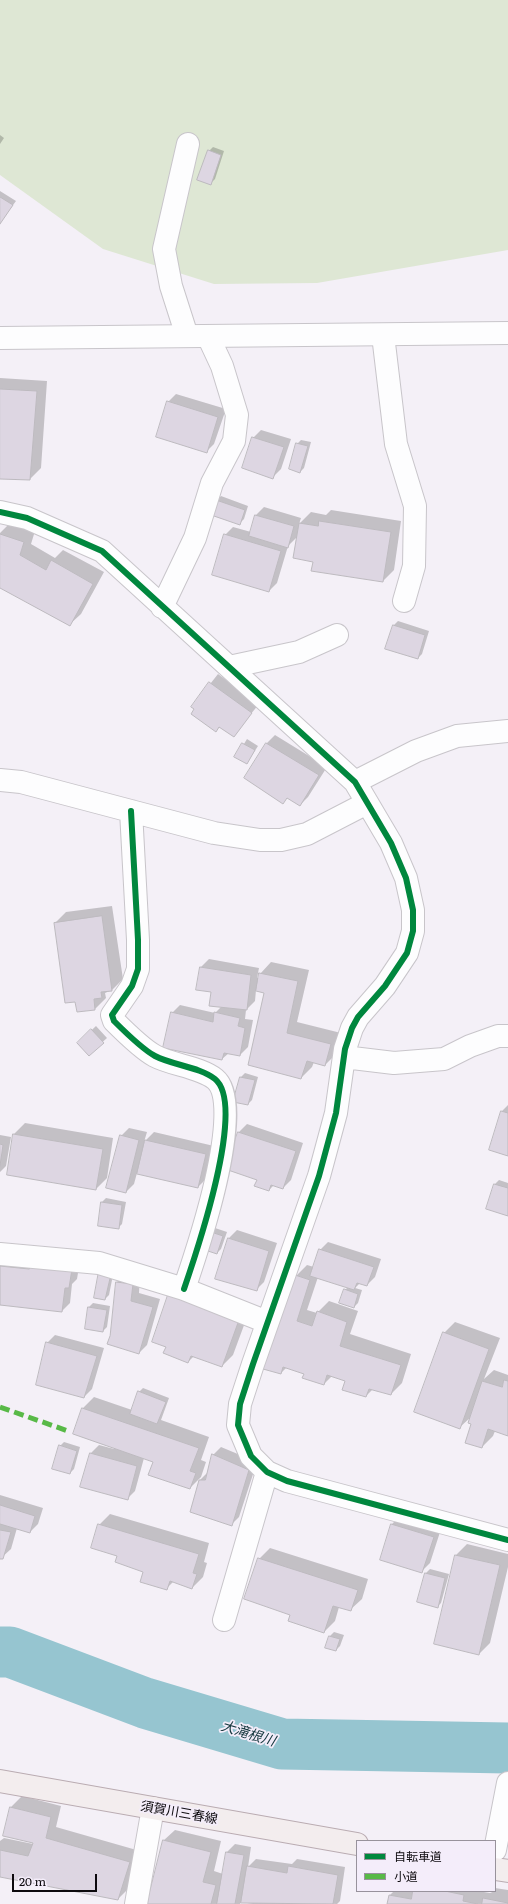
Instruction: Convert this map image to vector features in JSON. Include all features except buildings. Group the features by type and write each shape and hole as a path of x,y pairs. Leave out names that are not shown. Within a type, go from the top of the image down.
{"main road":[{"name":"須賀川三春線","path":"0,1781 356,1844"},
{"path":"496,1869 508,1871"}],"street":[{"path":"187,336 172,286 164,249 188,144"},
{"path":"0,338 508,333"},
{"path":"383,335 396,444 415,506 414,566 404,601"},
{"path":"162,607 196,538 212,483 234,441 237,415 222,366 208,336"},
{"path":"0,512 27,518 102,552 356,782 391,844 406,878 413,910 413,931 407,953 385,986 358,1018 352,1028 344,1057 336,1113 319,1176 267,1322 240,1404 238,1425 241,1437 251,1456 267,1472 287,1481 508,1540"},
{"path":"229,667 299,652 337,635"},
{"path":"356,782 416,751 457,736 508,731"},
{"path":"0,780 21,782 214,833 260,840 281,840 307,834 367,803"},
{"path":"131,811 138,940 138,969 132,986 112,1015 114,1021 155,1056 215,1079 222,1091 224,1112 223,1148 202,1240 184,1289"},
{"path":"344,1057 394,1063 444,1059 470,1046 498,1036 508,1036"},
{"path":"0,1254 99,1262 184,1289 267,1322"},
{"path":"224,1620 267,1472"},
{"path":"497,1841 508,1783"},
{"path":"136,1904 153,1808"}],"green space":[{"path":"0,0 508,0 508,250 317,283 214,284 103,249 0,175"}],"waterway":[{"name":"大滝根川","path":"0,1652 10,1652 145,1703 282,1744 508,1748"}],"marked path":[{"path":"0,1407 68,1431"}],"cycle path":[{"path":"0,512 27,518 102,551 355,782 391,843 406,878 413,910 413,931 407,953 385,986 358,1017 352,1028 345,1049 336,1113 319,1176 253,1364 240,1404 238,1425 251,1456 267,1472 287,1481 508,1540"},
{"path":"131,811 138,940 138,969 132,986 112,1015 114,1021 150,1053 169,1062 209,1075 215,1079 223,1094 225,1118 222,1148 216,1181 208,1214 184,1289"}]}
